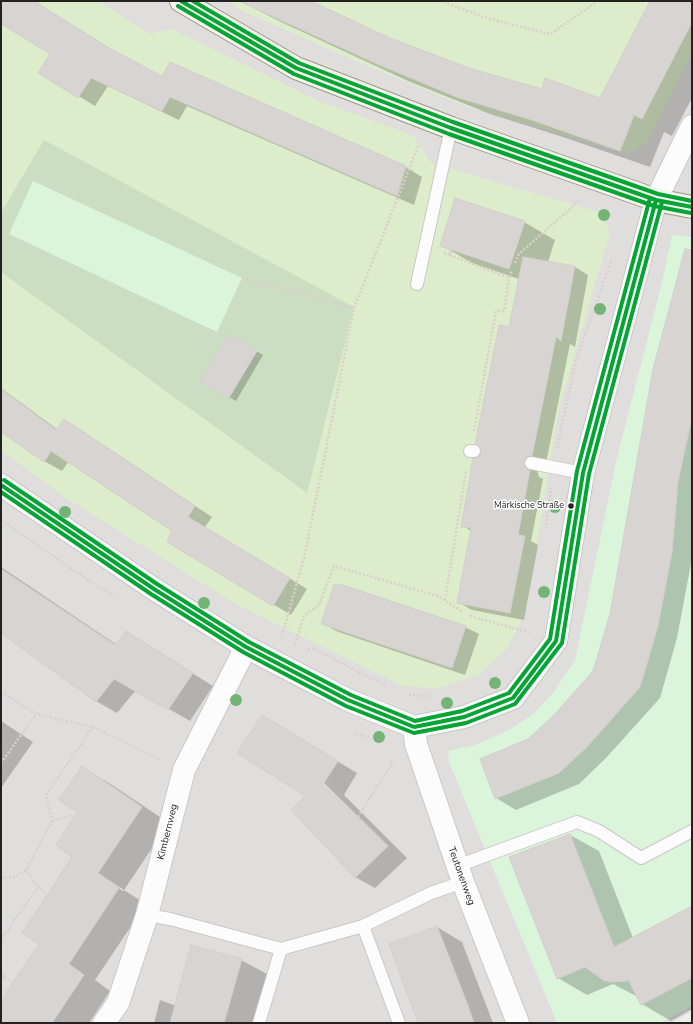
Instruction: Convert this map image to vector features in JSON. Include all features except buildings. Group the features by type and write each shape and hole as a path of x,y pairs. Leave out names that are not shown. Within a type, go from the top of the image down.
{"street":[{"path":"181,1 296,68 451,128 656,200 692,207"},
{"path":"1,485 154,589 246,647 348,700 414,727 464,717 513,698 556,641 583,473 656,200 692,126"},
{"name":"Kimbernweg","path":"104,1023 118,1003 147,915 184,770 246,647"},
{"name":"Teutonenweg","path":"414,727 416,744 460,874 518,1023"}],"lane":[{"path":"417,284 451,128"},
{"path":"531,463 583,473"},
{"path":"147,915 170,919 281,950 363,926 431,893 460,874 577,822 599,831 641,858 692,831"},
{"path":"363,926 400,1023"},
{"path":"259,1023 281,950"}],"path":[{"path":"440,1 487,18 550,34 598,1"},
{"path":"275,662 305,554 354,308 429,119"},
{"path":"515,263 519,254 602,180"},
{"path":"450,255 509,278 512,270"},
{"path":"242,278 354,308"},
{"path":"300,648 294,646 304,616 319,604 334,566 438,596 463,612"},
{"path":"470,616 556,641"},
{"path":"307,648 314,650 393,689"},
{"path":"1,692 36,714 93,727 184,770"},
{"path":"405,694 412,696 434,696"},
{"path":"1,764 36,714"},
{"path":"1,878 14,877 26,870 52,820 46,795 93,727"},
{"path":"358,817 392,763"},
{"path":"52,820 72,815"},
{"path":"26,870 44,893"},
{"path":"1,940 38,887"},
{"path":"1,971 4,978 12,982"},
{"path":"1,982 4,978"}],"shaded area":[{"path":"1,1 692,1 692,1011 671,1023 1,1023"}],"green space":[{"path":"1,1 98,1 150,34 171,29 317,100 414,136 431,163 599,212 610,232 558,413 527,608 508,648 478,675 437,689 401,685 239,606 66,498 1,450"},
{"path":"226,1 692,1 692,54 647,143 627,154 468,107 374,69 247,13"},
{"path":"44,140 354,307 307,493 1,272 1,213"},
{"path":"33,181 242,278 217,332 9,234"},
{"path":"672,235 692,237 692,1006 661,1023 557,1023 449,762 448,751 475,745 509,730 533,714 553,693 575,660 616,462 662,282"}],"transit line":[{"path":"181,1 296,68 451,128 656,200 692,207"},
{"path":"193,1 299,63 453,122 658,194 692,201"},
{"path":"178,6 294,74 449,134 654,206 691,213"},
{"path":"4,480 157,584 249,642 351,695 415,721 462,711 509,693 550,639 577,471 650,198"},
{"path":"1,485 154,589 246,647 348,700 414,727 464,717 513,698 556,641 583,473 656,200"},
{"path":"1,492 151,594 243,652 346,706 414,733 466,723 515,704 562,643 589,474 662,202"}],"place":[{"name":"Märkische Straße","path":"571,506"}]}
